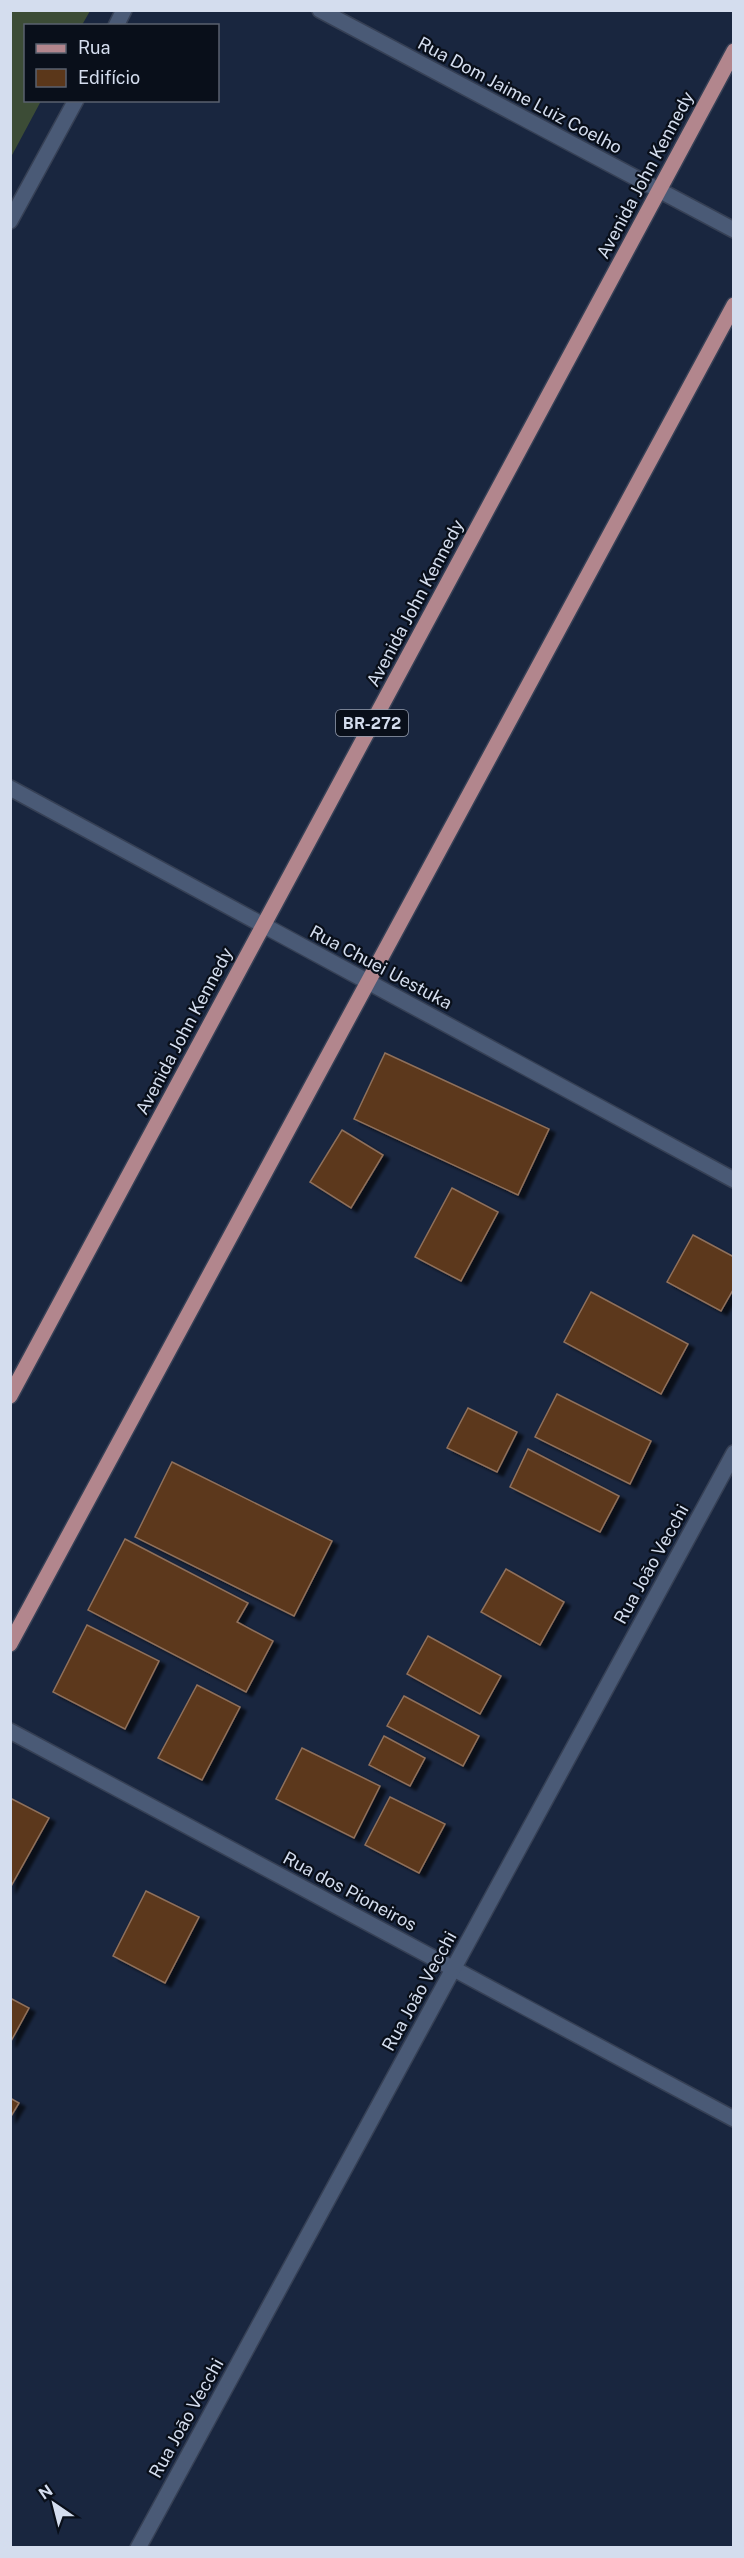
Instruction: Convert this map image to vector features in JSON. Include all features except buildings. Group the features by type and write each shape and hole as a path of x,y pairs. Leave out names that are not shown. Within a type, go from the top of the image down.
{"main road":[{"name":"Avenida John Kennedy","path":"10,1396 734,51"},
{"path":"10,1644 734,305"}],"street":[{"path":"117,24 124,10"},
{"name":"Rua Dom Jaime Luiz Coelho","path":"320,10 734,231"},
{"path":"10,221 75,102"},
{"name":"Rua Chuei Uestuka","path":"10,788 734,1180"},
{"name":"Rua João Vecchi","path":"138,2547 734,1453"},
{"name":"Rua dos Pioneiros","path":"10,1731 734,2119"}],"green space":[{"path":"11,10 90,11 83,24 24,24 24,102 40,102 11,157"}]}
